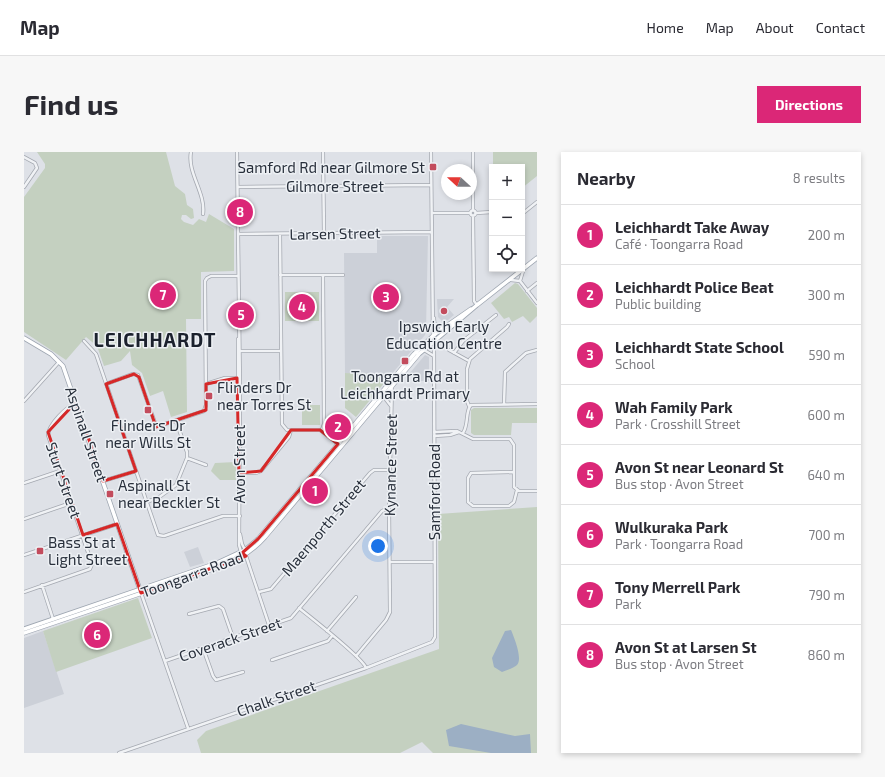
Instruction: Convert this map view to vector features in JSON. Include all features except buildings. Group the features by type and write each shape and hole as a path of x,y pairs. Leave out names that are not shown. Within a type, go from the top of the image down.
{"main road":[{"name":"Toongarra Road","path":"525,268 537,258"},
{"name":"Toongarra Road","path":"384,394 424,350 475,307 520,272"},
{"name":"Toongarra Road","path":"24,629 140,588 217,563 241,553 258,539 340,445 384,394 414,354 444,328 475,307"},
{"name":"Samford Road","path":"434,336 434,342"},
{"path":"24,338 60,362"},
{"name":"Aspinall Street","path":"60,362 66,372 141,593"},
{"name":"Toongarra Road","path":"24,633 216,568 246,556 262,541 340,445"},
{"path":"245,550 246,556"},
{"path":"241,553 246,556"}],"street":[{"path":"191,152 196,182 203,201 203,214"},
{"name":"Avon Street","path":"238,152 239,545 241,553"},
{"path":"323,152 324,234"},
{"name":"Samford Road","path":"432,152 431,186 434,336"},
{"path":"472,152 475,307"},
{"path":"24,156 35,163 37,168 24,187"},
{"name":"Gilmore Street","path":"238,187 431,186"},
{"path":"525,212 537,202"},
{"path":"432,213 489,212"},
{"name":"Larsen Street","path":"238,234 432,232"},
{"path":"280,234 282,424 287,430 322,430 340,445"},
{"path":"525,263 529,265"},
{"path":"520,281 523,272"},
{"path":"280,275 344,275"},
{"path":"322,430 324,424 323,275"},
{"path":"106,384 133,374 137,375 155,424 160,426 204,410 206,384 205,281 211,276 238,276"},
{"path":"510,280 520,281 537,303"},
{"path":"528,291 537,283"},
{"path":"454,353 463,341 496,314"},
{"name":"Samford Road","path":"433,316 435,323 434,336"},
{"path":"435,323 444,328"},
{"path":"462,433 467,425 468,409 470,406 468,401 467,378 469,361 474,354 509,324"},
{"path":"84,341 94,351 157,533 160,536 164,536 223,516 240,516"},
{"name":"Samford Road","path":"432,642 435,637 434,342"},
{"path":"424,350 434,356"},
{"path":"449,350 469,361"},
{"path":"504,405 504,380 506,370 528,352 537,350"},
{"path":"238,351 281,351"},
{"path":"24,401 60,362"},
{"path":"206,384 225,378 238,378"},
{"name":"Kynance Street","path":"356,656 389,616 392,386"},
{"path":"384,394 392,401"},
{"path":"384,394 391,406"},
{"name":"Sturt Street","path":"42,585 90,569 92,567 48,432 71,405 76,402"},
{"path":"470,406 537,404"},
{"path":"146,502 158,498 176,485 188,458 176,421"},
{"path":"240,473 256,473 261,471 289,437 292,430"},
{"path":"434,434 462,433 473,439 511,440 514,444 514,472 514,486 517,490 514,502 509,506 473,506 468,500 468,478 471,473 514,472"},
{"path":"188,458 206,465"},
{"name":"Maenporth Street","path":"259,592 271,589 370,473 374,470 390,470"},
{"path":"24,483 60,471"},
{"path":"103,481 136,471"},
{"path":"517,490 537,491"},
{"path":"24,519 71,503"},
{"name":"Coverack Street","path":"165,661 291,618 379,514 384,509 390,508"},
{"path":"24,556 117,524"},
{"name":"Avon Street","path":"240,533 245,550"},
{"path":"246,556 269,625"},
{"path":"390,562 434,562"},
{"path":"24,592 42,585 53,619"},
{"name":"Aspinall Street","path":"141,593 188,728"},
{"path":"327,631 356,597"},
{"path":"189,614 219,606 223,609 233,638"},
{"path":"299,608 365,664 366,668"},
{"path":"272,660 328,640 332,636"},
{"name":"Chalk Street","path":"119,753 366,668 432,642"},
{"path":"204,648 213,676 216,680 243,672"}],"highlighted area":[{"path":"134,374 139,377 156,427 206,410 206,384 237,378 239,473 261,471 291,430 320,430 338,444 258,539 242,553 246,556 141,593 117,524 83,535 60,471 48,432 76,402 103,481 136,471 106,384"}],"shaded area":[{"path":"377,236 428,236 425,335 385,382 376,374 345,373 344,253 377,253"},
{"path":"437,299 454,299 447,307 454,315 448,320 442,321 438,317"},
{"path":"425,355 429,357 429,381 418,381 409,374"},
{"path":"198,547 204,563 190,567 184,552"},
{"path":"43,631 64,694 24,708 24,638"}],"green space":[{"path":"37,152 166,152 175,186 185,194 187,205 193,209 194,218 191,219 186,215 182,215 181,219 184,222 193,225 199,219 206,222 209,214 234,229 234,271 201,272 201,319 186,319 187,412 171,417 163,391 150,396 142,373 132,365 130,351 121,361 104,366 97,346 86,337 66,360 24,332 24,197 45,168 45,164"},
{"path":"493,152 537,152 537,176 525,186 525,164 493,164"},
{"path":"515,283 518,284 537,308 537,316 530,323 523,316 512,322 509,317 504,319 491,303"},
{"path":"285,292 319,292 319,321 285,321"},
{"path":"345,373 376,374 385,382 356,417 345,408"},
{"path":"302,405 320,405 320,425 302,425"},
{"path":"474,408 537,408 537,423 512,423 511,435 474,435 471,433 471,410"},
{"path":"236,462 236,480 220,480 211,471 215,463"},
{"path":"537,507 537,753 433,753 422,742 400,753 201,753 197,740 206,731 439,649 438,514"},
{"path":"138,598 152,638 56,672 43,631"}],"water":[{"path":"511,630 517,648 519,662 514,667 502,672 494,667 492,658 505,631"},
{"path":"461,724 515,736 530,734 531,753 491,753 449,746 446,730"}],"place":[{"name":"Samford Rd near Gilmore St","path":"433,167"},
{"name":"Avon St at Larsen St","path":"240,212"},
{"name":"Tony Merrell Park","path":"163,295"},
{"name":"Leichhardt State School","path":"386,297"},
{"name":"Wah Family Park","path":"302,307"},
{"name":"Ipswich Early Education Centre","path":"444,311"},
{"name":"Avon St near Leonard St","path":"241,315"},
{"name":"Toongarra Rd at Leichhardt Primary","path":"405,361"},
{"name":"Flinders Dr near Torres St","path":"209,396"},
{"name":"Flinders Dr near Wills St","path":"148,410"},
{"name":"Leichhardt Police Beat","path":"338,427"},
{"name":"Leichhardt Take Away","path":"315,491"},
{"name":"Aspinall St near Beckler St","path":"110,494"},
{"name":"Bass St at Light Street","path":"40,551"},
{"name":"Wulkuraka Park","path":"97,635"}],"district":[{"name":"LEICHHARDT","path":"155,339"}]}
